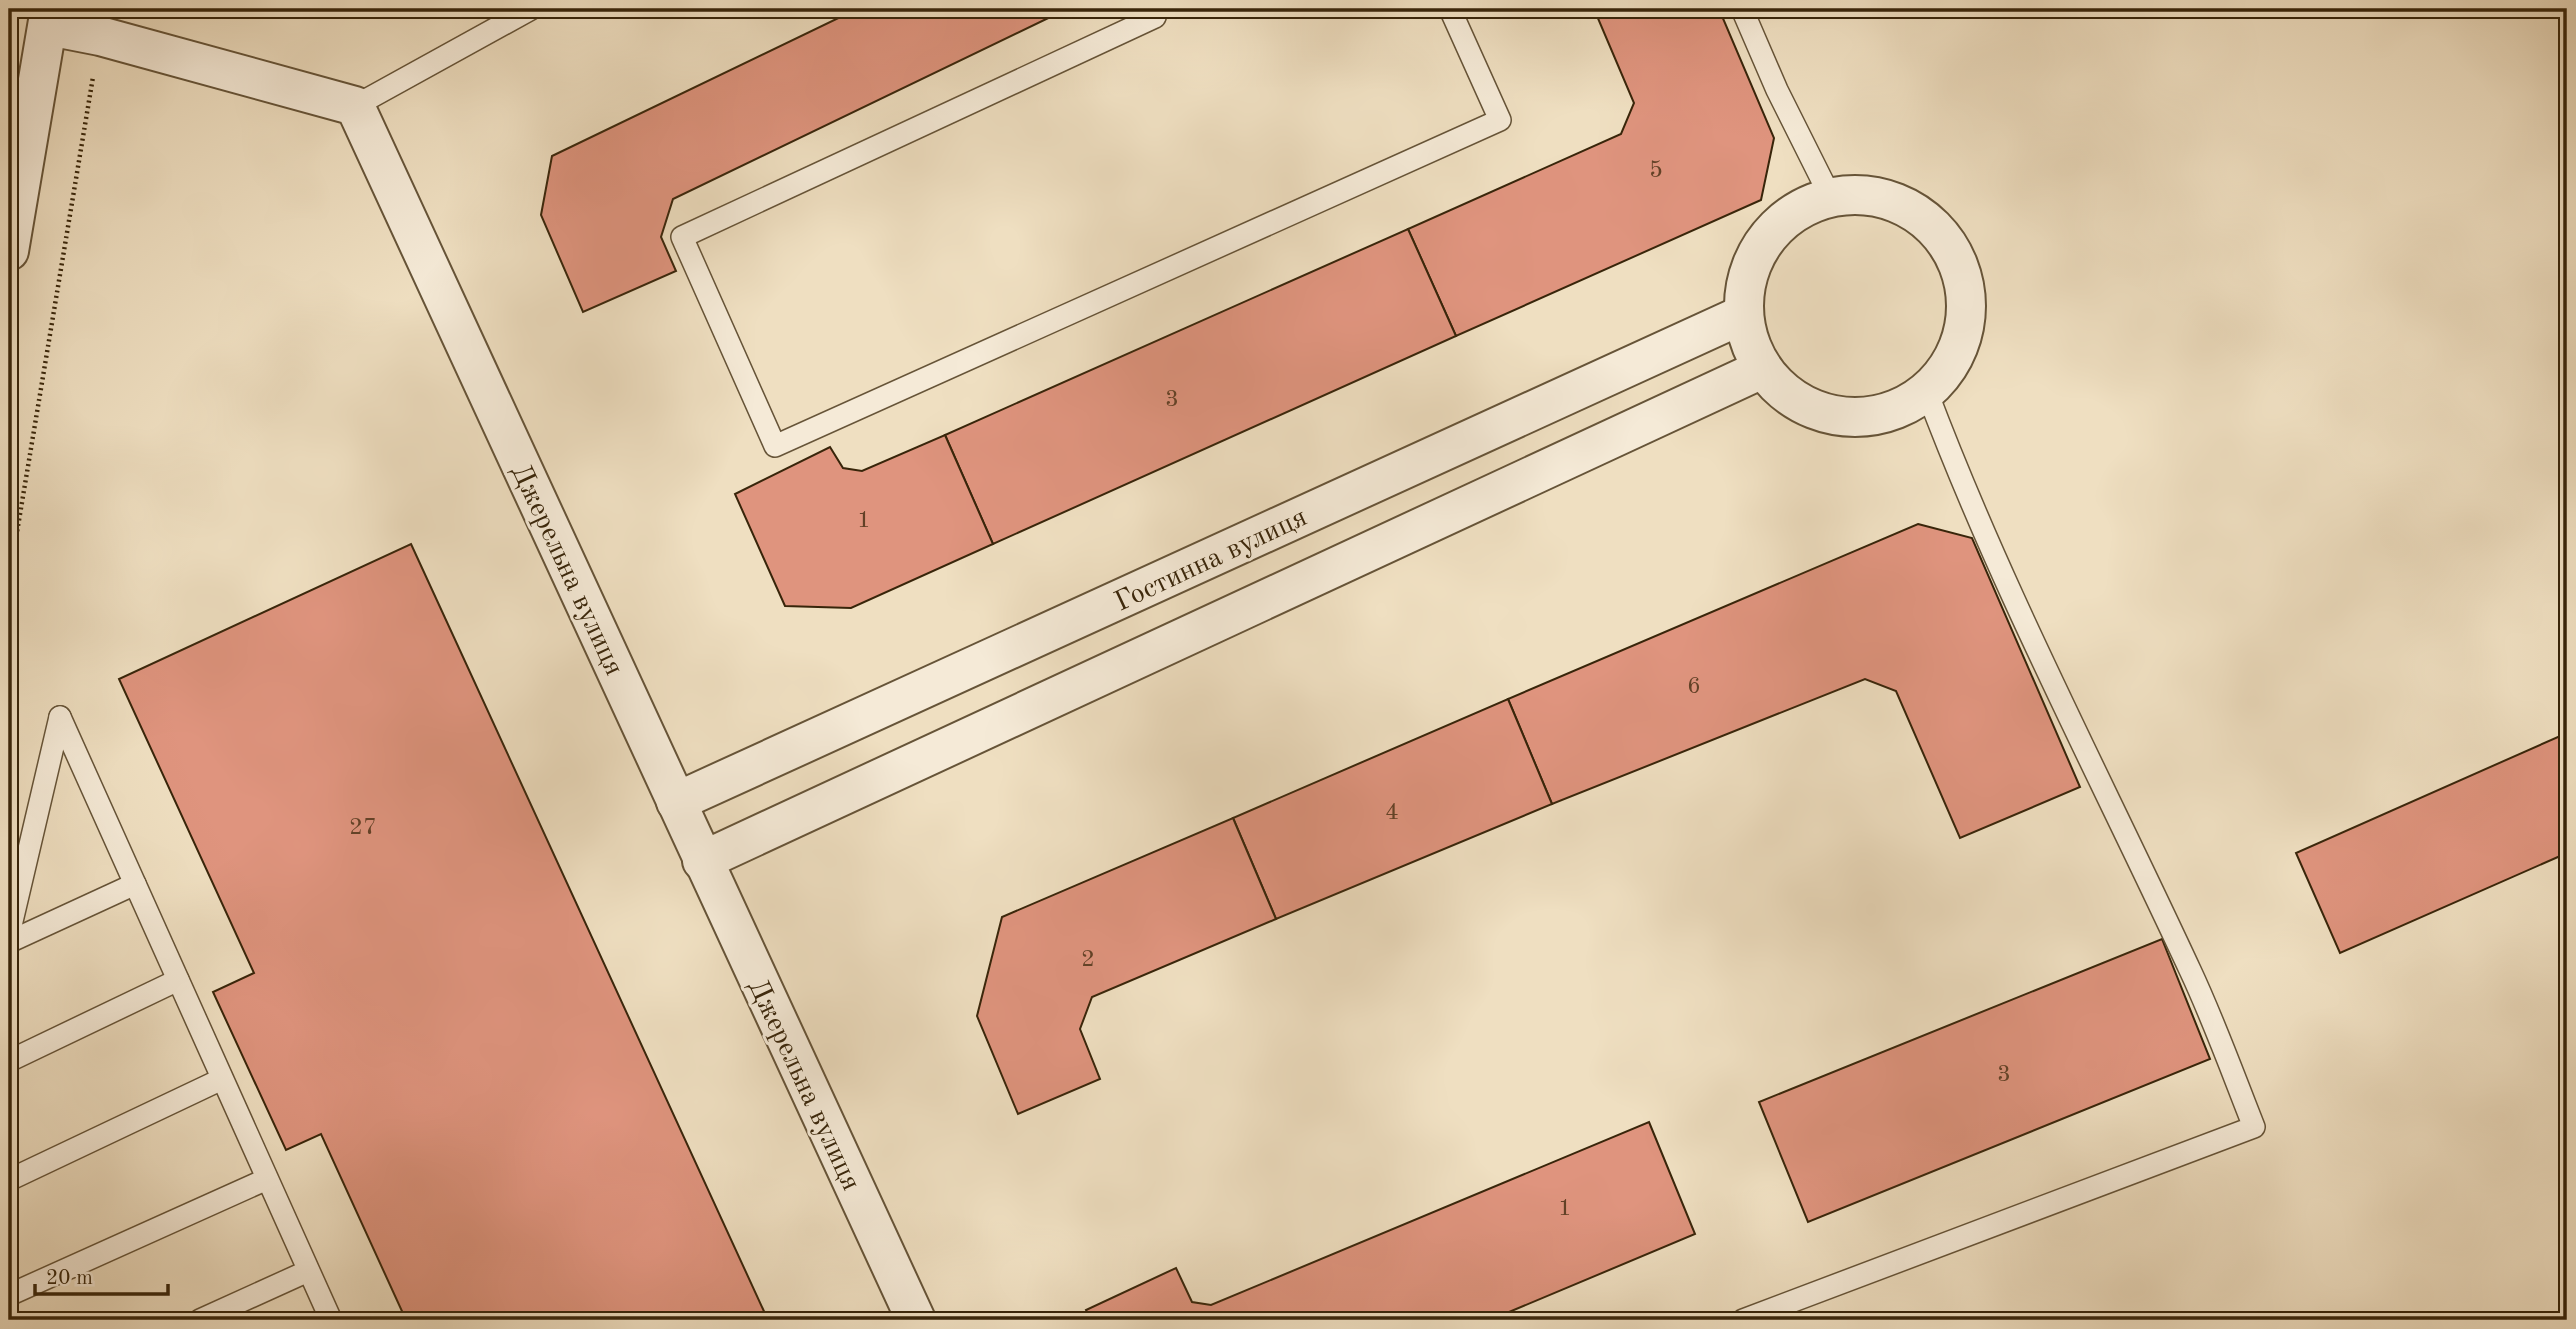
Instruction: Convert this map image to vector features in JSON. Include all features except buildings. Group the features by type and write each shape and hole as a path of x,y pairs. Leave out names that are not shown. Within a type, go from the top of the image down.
{"street":[{"path":"9,251 49,17 100,36 355,106"},
{"name":"Джерельна вулиця","path":"355,106 916,1320"},
{"path":"1866,194 1901,204 1931,224 1954,254 1966,290 1964,328 1951,363 1927,392 1894,411 1857,418 1820,412 1787,395 1762,369 1746,335 1743,299 1751,264 1769,233 1797,209 1830,196 1866,194"},
{"name":"Гостинна вулиця","path":"676,802 1744,314"},
{"path":"702,861 1762,369"}],"lane":[{"path":"355,106 531,9"},
{"path":"1151,9 1155,17 682,237 775,446 1500,120 1450,9"},
{"path":"1741,9 1777,90 1830,196"},
{"path":"1743,1320 2254,1126 2191,972 2054,689 1955,467 1927,392"},
{"path":"9,934 60,717 331,1320"},
{"path":"9,942 135,884"},
{"path":"9,1061 177,980"},
{"path":"9,1180 222,1079"},
{"path":"9,1295 267,1179"},
{"path":"201,1320 309,1271"}],"path":[{"path":"9,580 100,36"}]}
